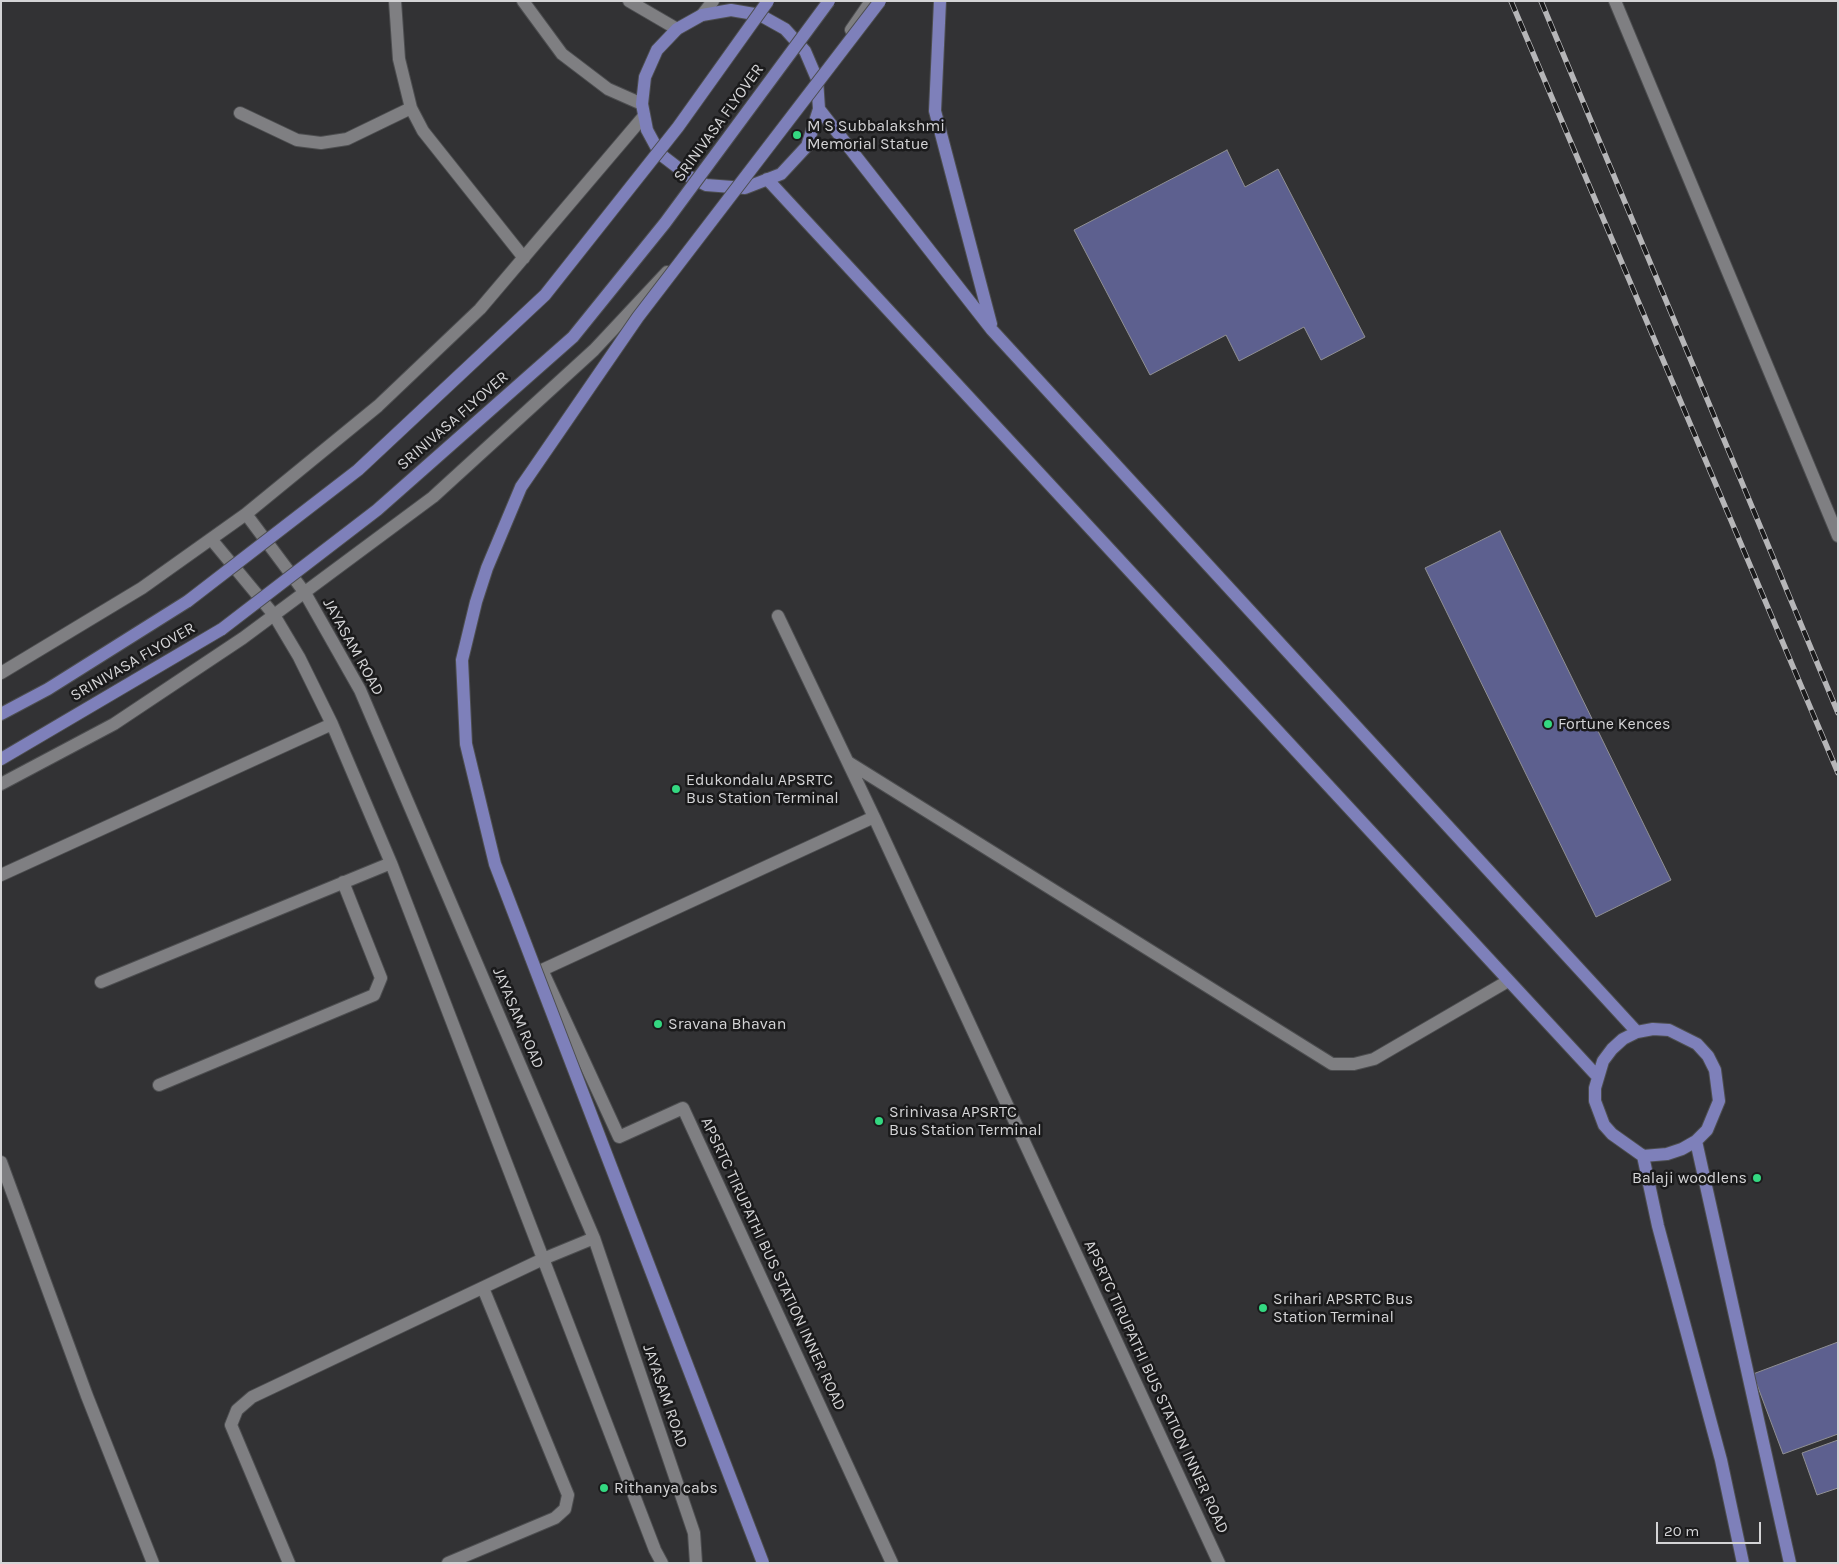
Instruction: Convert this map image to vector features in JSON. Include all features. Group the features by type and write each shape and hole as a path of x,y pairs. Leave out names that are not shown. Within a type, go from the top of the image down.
{"main road":[{"name":"SRINIVASA FLYOVER","path":"1,714 48,690 188,602 358,470 545,295 678,127 768,1"},
{"name":"SRINIVASA FLYOVER","path":"1,759 222,629 376,510 572,337 665,223 829,1"},
{"path":"763,1563 495,864 466,744 462,660 476,602 487,568 521,488 638,317 880,1"},
{"path":"940,1 935,111 992,330"},
{"path":"731,10 760,15 785,29 805,51 817,79 819,109 807,146 780,174 745,188 706,185 690,177 660,154 647,130 643,110 645,77 657,50 677,28 702,15 731,10"},
{"path":"819,109 992,330 1638,1032"},
{"path":"768,179 1597,1076"},
{"path":"1653,1029 1669,1030 1697,1044 1708,1056 1715,1070 1719,1101 1707,1130 1696,1141 1682,1149 1667,1154 1643,1156 1612,1134 1604,1125 1595,1101 1597,1076 1602,1061 1623,1039 1638,1032 1653,1029"},
{"path":"1696,1141 1790,1563"},
{"path":"1643,1156 1658,1226 1721,1460 1743,1563"}],"street":[{"path":"395,1 399,59 411,108 423,131 524,258"},
{"path":"1,673 142,588 246,514 378,406 480,309 524,258 643,110 608,89 562,54 523,1"},
{"path":"628,1 677,28"},
{"path":"702,15 713,1"},
{"path":"817,79 871,1"},
{"path":"1615,1 1838,536"},
{"path":"240,113 297,140 320,143 347,139 411,108"},
{"path":"1,784 114,724 274,615 433,497 594,350 745,188"},
{"name":"JAYASAM ROAD","path":"246,514 304,593 360,690 594,1238 694,1533 696,1563"},
{"path":"211,539 274,615 300,657 332,724 391,863 542,1259 655,1550 662,1563"},
{"name":"APSRTC TIRUPATHI BUS STATION INNER ROAD","path":"778,616 874,817 1219,1563"},
{"path":"1,875 332,724"},
{"path":"848,762 1332,1064 1354,1064 1374,1059 1508,981"},
{"name":"APSRTC TIRUPATHI BUS STATION INNER ROAD","path":"874,817 542,970 619,1137 683,1108 892,1563"},
{"path":"101,982 391,863"},
{"path":"159,1085 374,995 381,978 344,882"},
{"path":"1,1162 87,1396 153,1563"},
{"path":"289,1563 231,1425 237,1410 252,1397 542,1259 594,1238"},
{"path":"448,1563 555,1518 565,1509 568,1495 483,1288"}],"building":[{"path":"1227,150 1245,187 1278,169 1365,337 1321,360 1304,327 1239,361 1226,335 1150,375 1074,230"},
{"name":"Fortune Kences","path":"1500,531 1671,880 1596,917 1425,568"},
{"path":"1838,1342 1838,1434 1783,1454 1753,1374"},
{"path":"1838,1440 1838,1488 1817,1495 1802,1453"}],"railway":[{"path":"1511,1 1838,773"},
{"path":"1541,1 1838,713"}],"place":[{"name":"M S Subbalakshmi Memorial Statue","path":"797,135"},
{"name":"Fortune Kences","path":"1548,724"},
{"name":"Edukondalu APSRTC Bus Station Terminal","path":"676,789"},
{"name":"Sravana Bhavan","path":"658,1024"},
{"name":"Srinivasa APSRTC Bus Station Terminal","path":"879,1121"},
{"name":"Balaji woodlens","path":"1757,1178"},
{"name":"Srihari APSRTC Bus Station Terminal","path":"1263,1308"},
{"name":"Rithanya cabs","path":"604,1488"}]}
